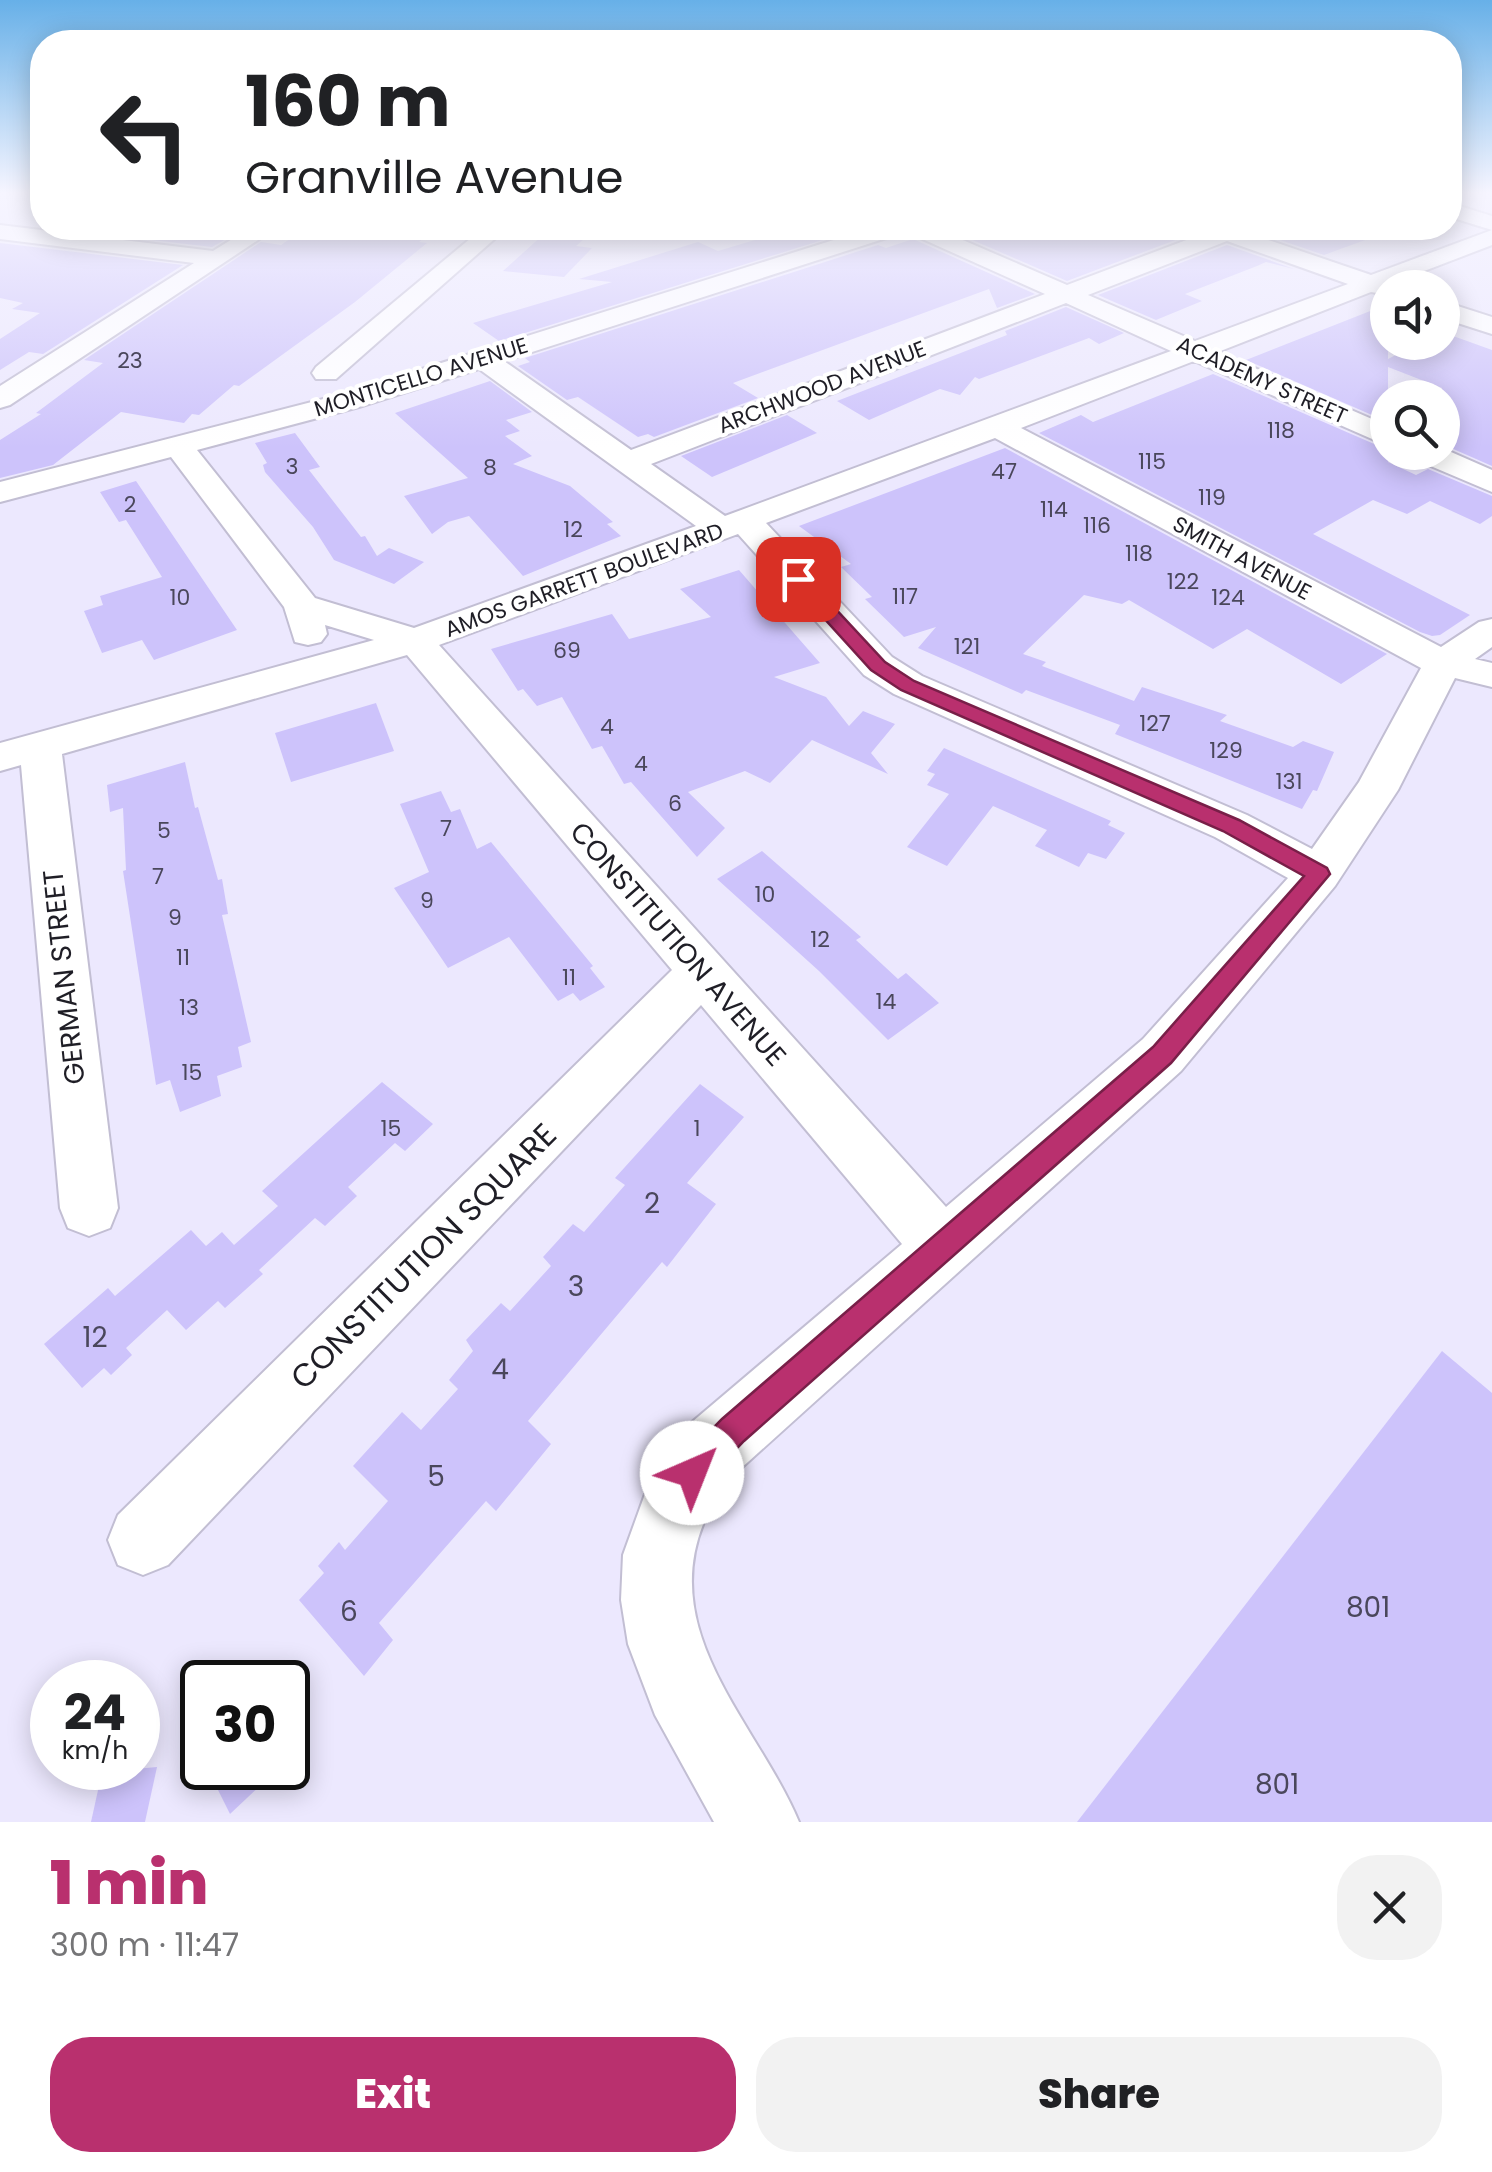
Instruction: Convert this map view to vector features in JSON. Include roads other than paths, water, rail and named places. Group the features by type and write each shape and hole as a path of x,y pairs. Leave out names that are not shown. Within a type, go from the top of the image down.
{"street":[{"path":"0,398 185,278"},
{"path":"326,373 437,278"},
{"name":"MONTICELLO AVENUE","path":"0,492 349,401 736,278"},
{"name":"ACADEMY STREET","path":"1036,278 1193,352 1370,428"},
{"name":"ARCHWOOD AVENUE","path":"628,462 1104,278"},
{"name":"AMOS GARRETT BOULEVARD","path":"20,752 415,642 1370,290"},
{"path":"1460,315 1492,326"},
{"path":"483,358 628,462 733,525 878,666 908,686 1231,826 1319,874"},
{"name":"SMITH AVENUE","path":"997,427 1443,663 1492,675"},
{"path":"178,446 302,606 315,669"},
{"path":"1460,468 1492,482"},
{"path":"302,606 415,642"},
{"path":"759,1822 688,1702 662,1636 654,1584 662,1536 680,1489 704,1457 1162,1055 1319,874 1376,790 1443,663 1492,630"},
{"name":"CONSTITUTION AVENUE","path":"415,642 942,1246"},
{"name":"GERMAN STREET","path":"20,752 89,1208"},
{"name":"CONSTITUTION SQUARE","path":"143,1540 702,972"}]}
